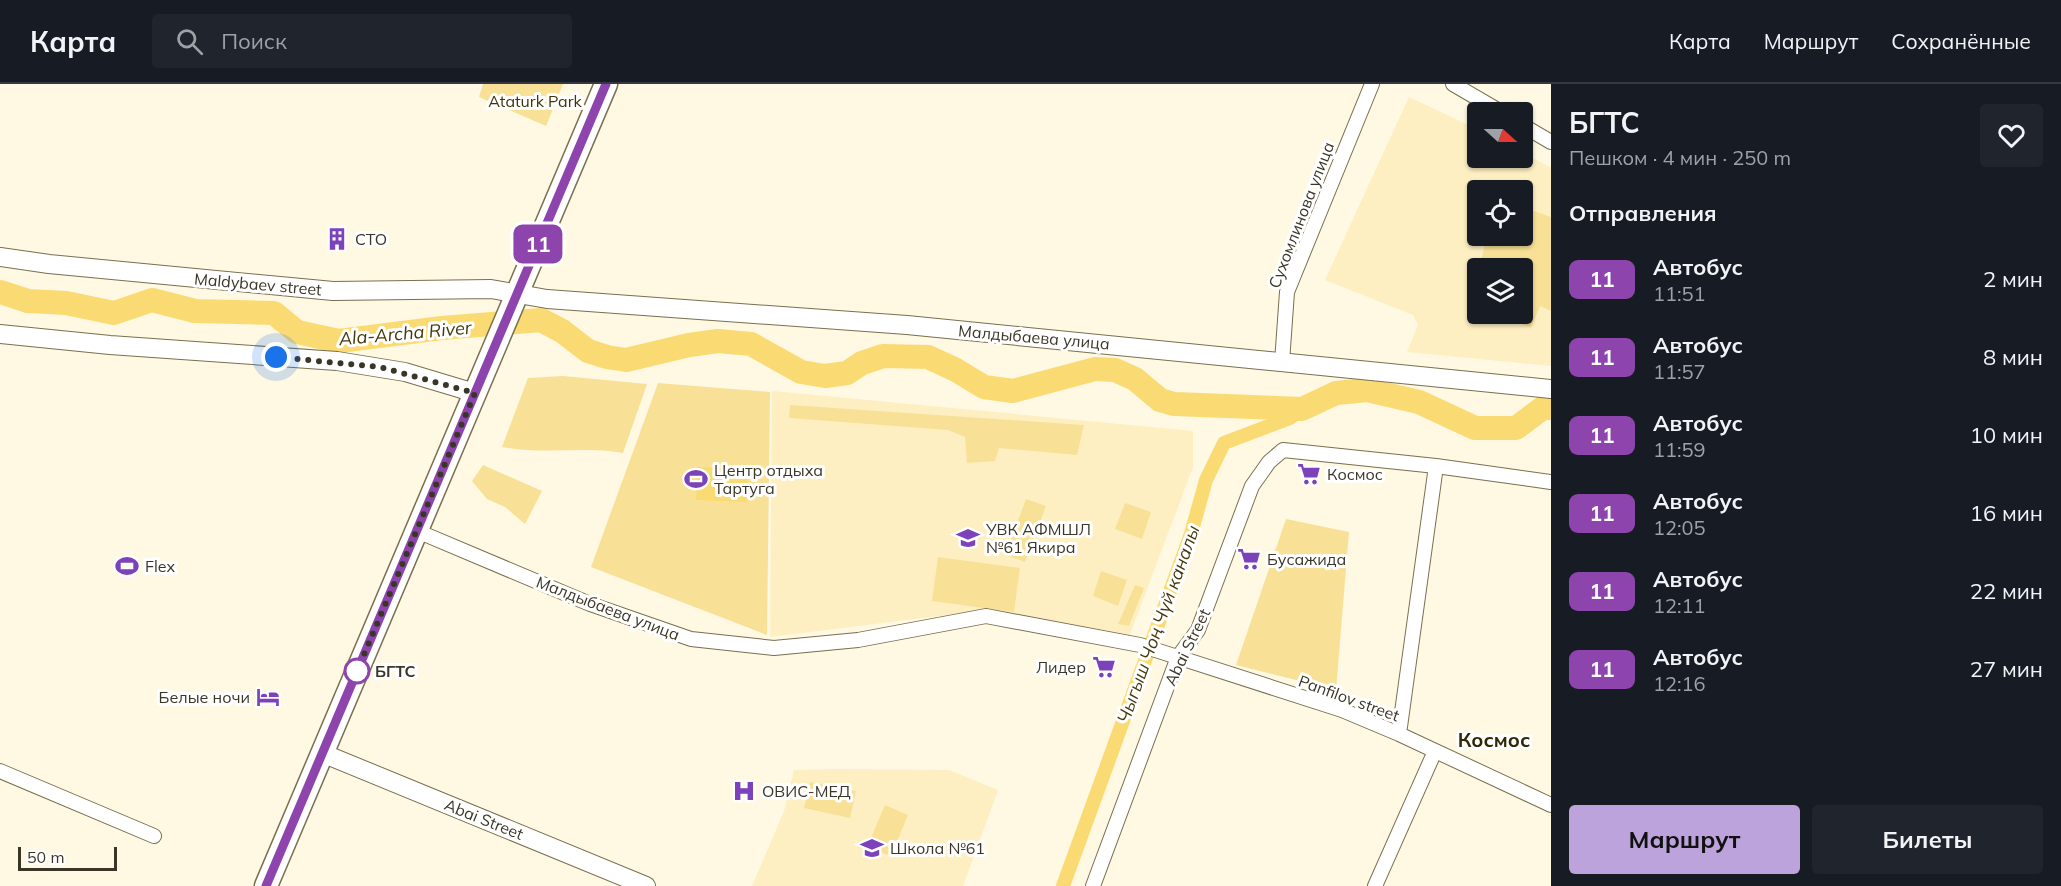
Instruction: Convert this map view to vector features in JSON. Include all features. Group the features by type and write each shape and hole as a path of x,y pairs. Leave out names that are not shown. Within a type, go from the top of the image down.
{"main road":[{"path":"266,886 606,84"}],"street":[{"name":"Сухомлинова улица","path":"1282,362 1287,291 1372,84"},
{"path":"1453,84 1484,102"},
{"path":"1533,131 1551,142"},
{"name":"Maldybaev street","path":"0,257 49,264 333,291 491,289 513,302"},
{"name":"Малдыбаева улица","path":"513,302 919,327 1551,389"},
{"path":"0,334 110,345 337,361 405,372 475,393"},
{"name":"Abai Street","path":"1094,886 1178,657 1198,630 1252,486 1269,462 1283,450 1436,466"},
{"path":"1399,734 1436,466 1551,482"},
{"name":"Малдыбаева улица","path":"417,531 590,604 691,639 774,648 858,640 986,616 1134,644"},
{"name":"Panfilov street","path":"1134,644 1342,710 1551,805"},
{"path":"1375,886 1435,751"},
{"name":"Abai Street","path":"322,753 646,886"},
{"path":"0,771 154,836"}],"shaded area":[{"path":"1409,97 1467,124 1467,168 1533,168 1533,158 1551,168 1551,366 1407,352 1418,325 1413,315 1325,280"},
{"name":"УВК АФМШЛ №61 Якира","path":"772,391 1193,431 1193,467 1129,637 987,610 770,637"},
{"path":"697,467 748,469 747,502 696,500"},
{"name":"Школа №61","path":"794,770 949,770 998,790 963,886 752,886 784,811"}],"green space":[{"name":"Ataturk Park","path":"483,84 563,84 546,126 479,97"},
{"path":"1533,211 1551,217 1551,311 1540,306 1533,323 1533,258 1482,258 1485,246 1533,246"},
{"path":"563,376 647,384 623,453 502,447 528,378"},
{"name":"Центр отдыха Тартуга","path":"658,383 770,392 767,635 591,567"},
{"path":"790,405 1084,425 1077,455 999,448 995,461 967,463 965,437 948,430 789,418"},
{"path":"483,465 542,491 525,524 505,507 487,499 472,481"},
{"path":"1026,499 1046,506 1025,562 1005,555"},
{"path":"1125,503 1151,512 1142,539 1115,529"},
{"path":"1286,519 1349,532 1336,690 1236,665"},
{"path":"938,557 1020,568 1014,612 932,601"},
{"path":"1101,571 1127,580 1118,606 1093,596"},
{"path":"1135,585 1144,588 1129,626 1118,624"},
{"path":"810,782 856,791 850,818 804,808"},
{"path":"885,805 908,815 891,856 867,847"}],"waterway":[{"name":"Ala-Archa River","path":"0,292 28,301 66,303 114,313 152,300 195,311 274,313 297,332 339,341 442,328 541,320 562,331 588,351 607,357 626,360 689,345 718,341 751,344 801,372 825,376 847,373 862,363 883,356 928,357 984,387 1013,391 1095,369 1115,370 1135,379 1160,400 1174,404 1302,409 1336,393 1367,390 1419,402 1475,428 1516,428 1544,407 1551,408"},
{"name":"Чыгыш Чоң Чүй каналы","path":"1063,886 1191,534 1206,480 1224,443 1290,418 1302,409"}],"bus line":[{"name":"11","path":"266,886 606,84"}],"place":[{"name":"CTO","path":"337,239"},
{"name":"Космос","path":"1309,474"},
{"name":"Центр отдыха Тартуга","path":"696,479"},
{"name":"УВК АФМШЛ №61 Якира","path":"968,538"},
{"name":"Бусажида","path":"1249,559"},
{"name":"Flex","path":"127,566"},
{"name":"Лидер","path":"1104,667"},
{"name":"БГТС","path":"357,671"},
{"name":"Белые ночи","path":"268,697"},
{"name":"ОВИС-МЕД","path":"744,791"},
{"name":"Школа №61","path":"872,848"}],"district":[{"name":"Космос","path":"1494,739"}],"route":[{"path":"276,357 337,361 380,367 475,393 357,671"}]}
